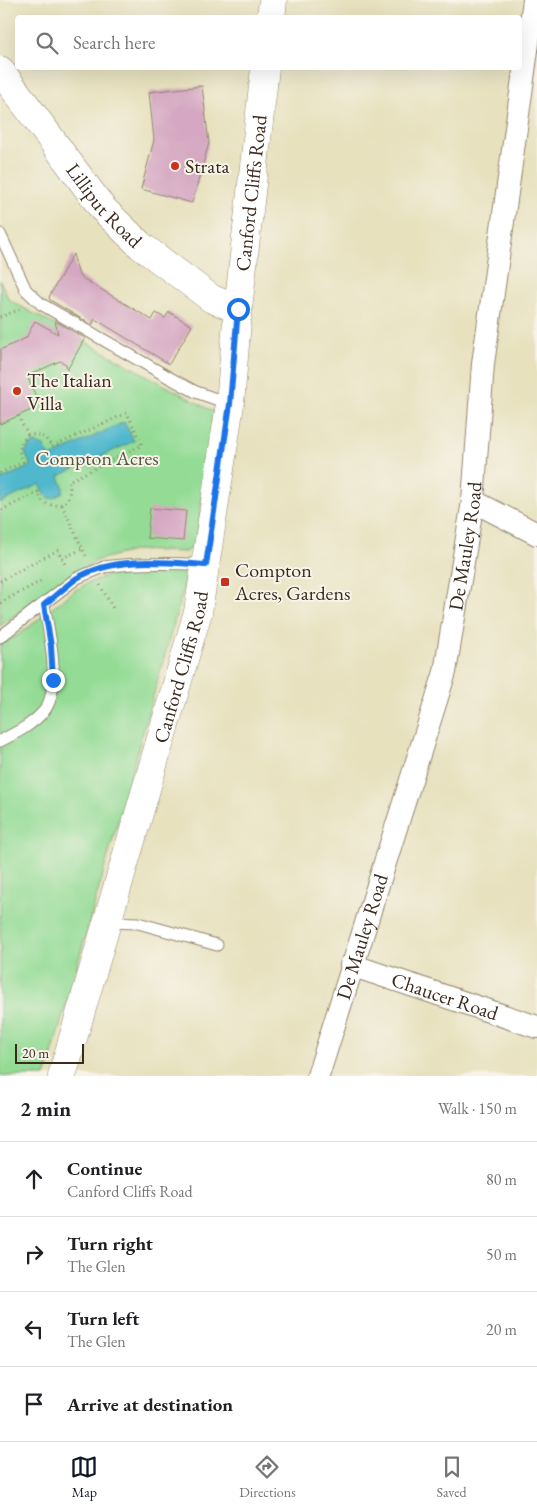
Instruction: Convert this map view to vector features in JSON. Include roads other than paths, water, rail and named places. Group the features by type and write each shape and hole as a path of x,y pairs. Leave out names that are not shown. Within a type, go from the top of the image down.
{"street":[{"path":"271,15 273,0"},
{"name":"De Mauley Road","path":"318,1076 351,966 445,672 473,501 483,364 534,0"},
{"name":"Lilliput Road","path":"0,70 77,174 110,215 140,245 212,299 238,309"},
{"name":"Canford Cliffs Road","path":"62,1076 198,612 230,404 238,309 265,70"},
{"path":"473,501 537,534"},
{"name":"Chaucer Road","path":"351,966 537,1027"}],"lane":[{"path":"0,234 26,290 41,304 188,387 230,404"},
{"path":"0,637 78,578 104,567 164,562 206,565"},
{"path":"0,741 30,725 45,710 51,698 53,680 51,646 44,605"},
{"path":"107,922 138,923 217,945"}],"water":[{"path":"124,422 134,441 59,476 63,492 54,498 49,498 46,495 40,484 0,503 0,480 31,466 25,453 30,445 35,443 44,446 50,457"}],"place":[{"name":"Strata","path":"175,166"},
{"name":"The Italian Villa","path":"17,391"},
{"name":"Compton Acres, Gardens","path":"225,582"}],"park label":[{"name":"Compton Acres","path":"97,458"}]}
